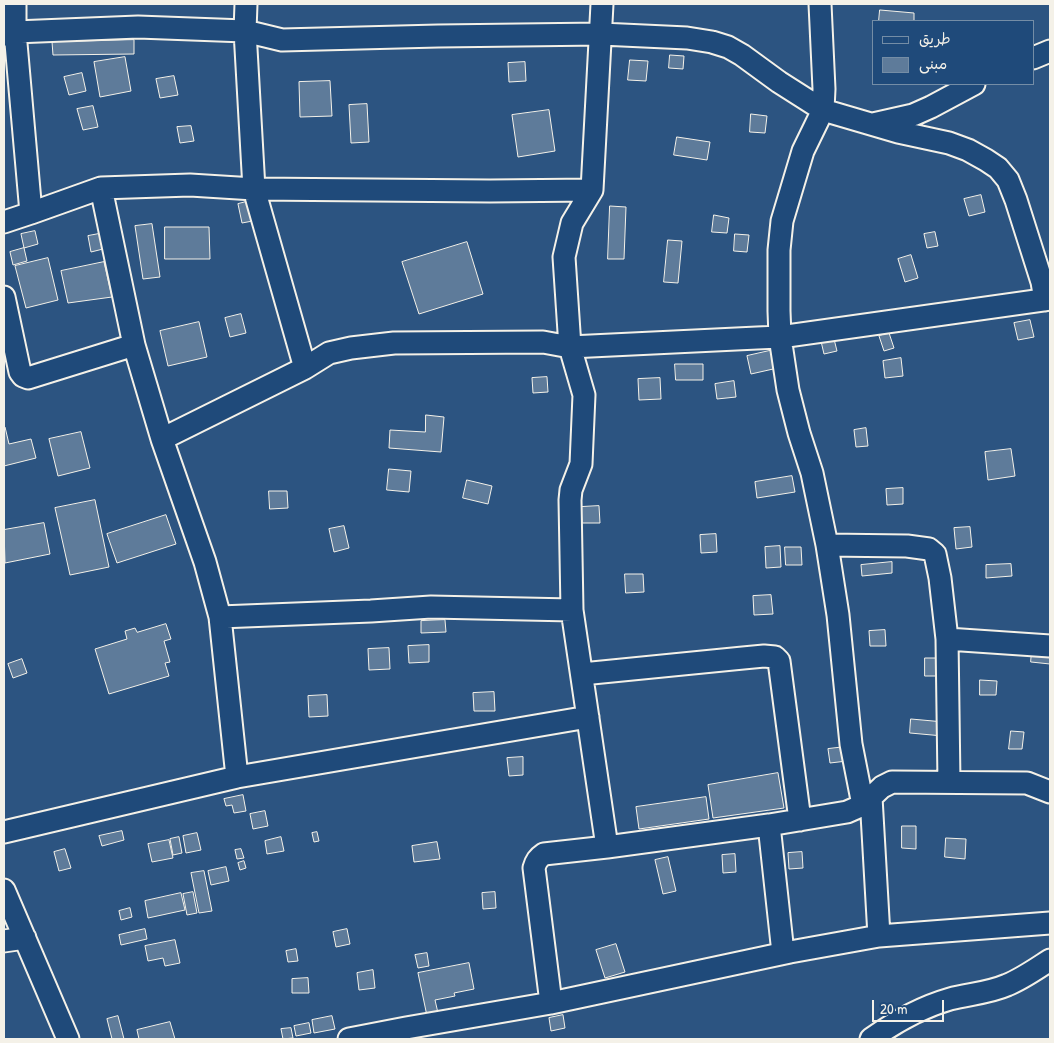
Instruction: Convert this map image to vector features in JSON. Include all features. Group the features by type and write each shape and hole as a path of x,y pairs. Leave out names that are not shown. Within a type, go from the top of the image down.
{"street":[{"path":"15,4 10,34 31,213"},
{"path":"246,4 245,31 254,189 305,368"},
{"path":"602,4 592,190 572,223 564,257 570,347 584,396 581,464 571,490 570,500 572,610 606,847"},
{"path":"820,4 824,89 823,110 803,151 782,221 779,250 780,337 788,390 812,473 827,545 838,616 851,744 867,801 879,936"},
{"path":"10,34 138,27 245,31 282,40 601,34 687,38 712,42 728,47 742,55 779,82 823,110 870,125 949,143 968,150 998,168 1008,180 1016,200 1048,300 780,337 570,347 542,342 394,343 352,348 329,353 305,368 162,439"},
{"path":"1034,58 1050,51"},
{"path":"870,125 914,115 972,85"},
{"path":"4,222 101,188 190,185 254,189 592,190"},
{"path":"101,188 134,345 162,439 205,562 220,617 237,778"},
{"path":"4,297 20,372 28,378 134,345"},
{"path":"827,545 907,546 929,549 935,554 940,578 947,638 949,782"},
{"path":"220,617 430,608 572,610"},
{"path":"947,638 1050,646"},
{"path":"582,674 764,656 775,657 778,661 800,820"},
{"path":"4,832 237,778 588,717"},
{"path":"551,1002 534,872 535,862 544,854 606,847 847,812 867,801 882,787 892,782 1027,783 1050,792"},
{"path":"769,824 783,953"},
{"path":"4,890 68,1039"},
{"path":"349,1039 551,1002 783,953 879,936 1050,923"},
{"path":"4,941 25,938"},
{"path":"871,1039 896,1022 948,1000 969,994 989,992 1006,986 1050,960"}],"building":[{"path":"880,10 914,13 914,20 879,20"},
{"path":"134,40 134,54 53,55 52,42"},
{"path":"670,55 684,56 683,69 669,68"},
{"path":"125,57 131,91 100,97 94,62"},
{"path":"630,60 648,61 646,81 628,80"},
{"path":"525,62 526,81 509,82 508,63"},
{"path":"82,73 86,91 69,95 64,77"},
{"path":"174,76 178,95 160,98 156,79"},
{"path":"330,81 332,116 300,117 299,82"},
{"path":"367,104 369,142 351,143 349,105"},
{"path":"93,106 98,127 83,130 77,109"},
{"path":"549,110 555,151 518,157 512,115"},
{"path":"751,114 767,116 765,133 750,132"},
{"path":"191,126 194,141 180,143 177,127"},
{"path":"677,137 710,142 707,160 674,155"},
{"path":"981,195 985,212 969,216 964,199"},
{"path":"254,200 258,220 242,223 238,204"},
{"path":"610,206 626,207 624,259 608,259"},
{"path":"714,215 729,218 727,233 712,232"},
{"path":"152,224 160,277 143,279 135,226"},
{"path":"165,227 209,227 210,259 165,259"},
{"path":"35,231 38,244 24,248 21,234"},
{"path":"935,232 938,246 927,248 924,234"},
{"path":"104,233 107,248 91,252 88,236"},
{"path":"735,234 749,235 747,252 734,251"},
{"path":"668,240 682,241 678,283 664,282"},
{"path":"467,242 483,294 419,314 402,262"},
{"path":"24,248 27,261 13,265 10,252"},
{"path":"911,255 918,278 905,282 898,259"},
{"path":"48,258 58,300 26,308 15,266"},
{"path":"104,262 112,297 68,303 61,271"},
{"path":"241,314 246,333 230,337 225,318"},
{"path":"1030,320 1034,337 1018,340 1014,323"},
{"path":"199,322 207,357 168,366 160,331"},
{"path":"889,333 894,348 884,351 879,336"},
{"path":"833,335 837,351 824,354 820,337"},
{"path":"778,349 782,367 751,374 747,356"},
{"path":"901,358 903,376 885,378 883,361"},
{"path":"675,364 703,364 703,380 676,380"},
{"path":"547,377 548,392 533,393 532,378"},
{"path":"660,378 661,399 639,400 638,379"},
{"path":"734,381 736,397 717,399 715,384"},
{"path":"426,415 444,417 441,452 389,448 390,430 425,432"},
{"path":"4,427 9,444 31,439 36,458 4,466"},
{"path":"866,428 868,446 856,447 854,430"},
{"path":"81,432 90,468 58,476 49,439"},
{"path":"1011,449 1015,476 988,480 985,452"},
{"path":"389,469 411,471 409,492 387,490"},
{"path":"792,476 795,492 757,498 755,482"},
{"path":"467,480 492,486 488,504 463,498"},
{"path":"903,488 903,504 887,505 886,489"},
{"path":"269,491 287,491 288,508 270,509"},
{"path":"95,500 109,567 70,575 55,508"},
{"path":"599,506 600,523 582,523 581,507"},
{"path":"166,515 176,544 117,563 107,534"},
{"path":"44,523 50,554 5,563 4,530"},
{"path":"344,526 349,548 334,552 329,529"},
{"path":"970,527 972,547 956,549 954,528"},
{"path":"716,534 717,552 701,553 700,535"},
{"path":"780,546 781,567 766,568 765,547"},
{"path":"785,547 801,547 802,565 786,565"},
{"path":"892,562 892,573 862,576 861,565"},
{"path":"1011,564 1012,576 986,578 986,565"},
{"path":"625,574 643,574 644,592 626,593"},
{"path":"771,595 773,614 754,615 753,596"},
{"path":"445,620 446,632 421,633 421,621"},
{"path":"166,624 171,639 164,641 170,662 165,663 169,676 109,694 95,649 127,639 125,631 135,628 137,632"},
{"path":"885,630 886,646 870,646 869,631"},
{"path":"429,645 429,662 409,663 408,646"},
{"path":"389,648 390,669 369,670 368,649"},
{"path":"1032,651 1050,653 1050,664 1031,662"},
{"path":"925,658 944,658 944,676 925,676"},
{"path":"22,659 27,673 13,678 8,664"},
{"path":"980,680 997,681 996,695 980,695"},
{"path":"494,692 495,711 474,711 473,693"},
{"path":"327,695 328,716 309,717 308,696"},
{"path":"911,719 944,722 943,736 910,733"},
{"path":"1011,731 1024,732 1022,749 1009,749"},
{"path":"845,747 847,761 830,763 828,749"},
{"path":"523,757 523,775 509,776 507,758"},
{"path":"778,773 784,808 713,818 708,785"},
{"path":"243,795 246,811 234,813 232,805 226,806 224,799"},
{"path":"706,797 709,819 639,829 636,807"},
{"path":"265,811 268,826 253,829 250,814"},
{"path":"902,826 916,826 916,849 902,848"},
{"path":"122,831 124,840 102,846 99,836"},
{"path":"317,832 319,841 314,842 312,833"},
{"path":"197,833 201,850 186,853 183,836"},
{"path":"179,837 182,853 173,855 170,839"},
{"path":"281,837 284,851 267,854 265,841"},
{"path":"946,838 966,839 965,859 945,857"},
{"path":"169,840 173,858 152,862 148,844"},
{"path":"437,842 440,859 414,862 412,846"},
{"path":"65,849 71,868 59,871 54,852"},
{"path":"241,849 244,858 237,859 235,850"},
{"path":"802,852 803,868 789,869 788,853"},
{"path":"735,854 736,872 723,873 722,855"},
{"path":"668,857 676,891 663,894 655,860"},
{"path":"244,861 246,868 240,870 238,863"},
{"path":"226,867 229,881 211,885 208,871"},
{"path":"204,871 212,911 199,913 191,873"},
{"path":"193,892 197,913 187,915 183,894"},
{"path":"495,892 496,908 483,909 482,893"},
{"path":"181,893 185,910 148,918 145,901"},
{"path":"130,908 132,917 121,920 119,911"},
{"path":"145,929 147,939 121,945 119,935"},
{"path":"347,929 350,944 336,947 333,932"},
{"path":"175,940 180,963 165,966 163,958 148,961 145,946"},
{"path":"616,944 625,972 605,978 596,950"},
{"path":"296,949 298,961 288,962 286,951"},
{"path":"427,953 429,966 418,968 415,955"},
{"path":"469,963 474,989 454,993 455,996 435,1000 438,1013 427,1016 418,973"},
{"path":"373,970 375,988 359,990 357,973"},
{"path":"308,978 309,993 292,993 292,979"},
{"path":"563,1015 565,1028 551,1031 549,1018"},
{"path":"118,1016 124,1039 112,1039 107,1019"},
{"path":"332,1016 335,1029 314,1033 312,1020"},
{"path":"170,1022 175,1039 139,1039 137,1030"},
{"path":"309,1023 311,1033 296,1036 294,1026"},
{"path":"291,1028 293,1038 283,1039 281,1029"}]}
